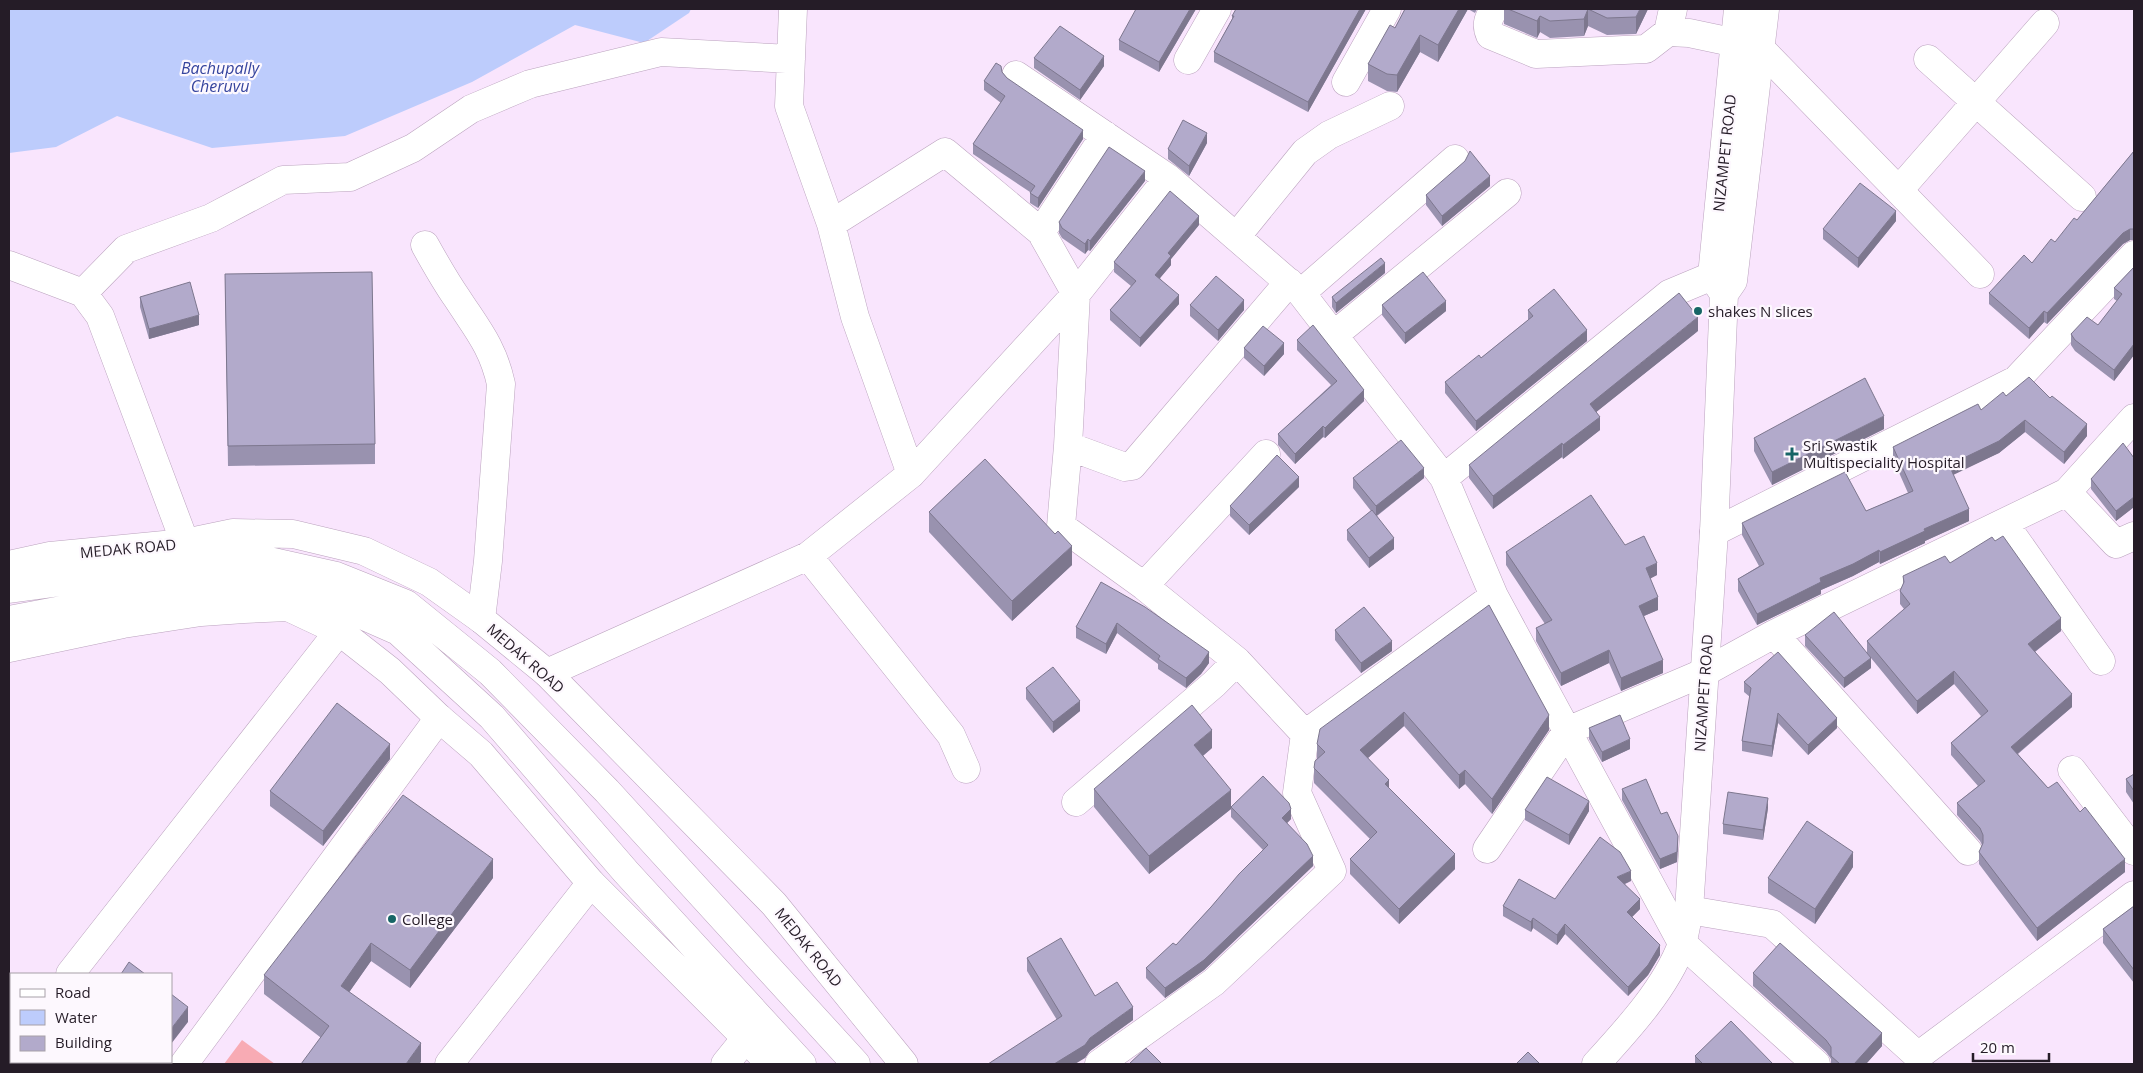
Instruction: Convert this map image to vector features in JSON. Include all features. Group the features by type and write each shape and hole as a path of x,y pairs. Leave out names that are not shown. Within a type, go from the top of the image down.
{"street":[{"path":"793,9 789,106 831,224 855,318 911,474"},
{"path":"1188,60 1216,9"},
{"path":"1346,82 1387,9"},
{"path":"1494,9 1487,21 1490,35 1536,54 1646,50 1671,20 1690,33 1747,45 1899,190 1980,274"},
{"name":"NIZAMPET ROAD","path":"1596,1064 1627,1030 1668,973 1682,943 1689,910 1714,532 1718,285 1733,281 1747,45 1738,9"},
{"name":"NIZAMPET ROAD","path":"1747,45 1765,9"},
{"path":"1899,190 2045,23"},
{"path":"84,294 126,249 211,218 283,180 350,178 413,148 471,109 530,84 661,52 791,59"},
{"path":"1928,59 2082,197"},
{"path":"1016,75 1168,178 1295,288 1334,335 1444,478 1494,596 1682,943 1816,1064"},
{"path":"1236,237 1305,152 1329,135 1390,106"},
{"path":"1040,232 1104,135"},
{"path":"831,224 945,152 1040,232 1076,294 1068,446 1061,526 1144,586 1237,661 1305,734"},
{"path":"1068,446 1125,467 1132,466 1295,288 1454,159"},
{"path":"547,673 808,556 911,474 1076,294 1168,178"},
{"path":"1334,335 1506,192"},
{"path":"425,244 446,282 489,345 497,364 501,384 488,561 480,619"},
{"path":"1714,532 2016,380 2134,255"},
{"path":"9,265 84,294 100,316 185,543"},
{"path":"1444,478 1669,294 1718,285"},
{"path":"1487,849 1567,731 1705,672 1774,634 2067,492 2134,418"},
{"path":"1144,586 1266,454"},
{"path":"2067,492 2116,544 2134,536"},
{"path":"2004,523 2101,660"},
{"name":"MEDAK ROAD","path":"9,565 50,556 185,543 233,533 293,534 364,551 429,582 480,619 547,673 774,904 904,1064"},
{"path":"808,556 951,735 966,769"},
{"path":"9,589 186,565 256,558 336,576 406,604 490,672 607,791 856,1064"},
{"path":"9,620 199,584 264,582 338,605 398,631 492,717 626,872 802,1064"},
{"path":"1099,1064 1214,982 1332,871 1297,794 1305,734 1494,596"},
{"path":"9,648 123,624 201,612 244,609 288,607 339,631 390,671 439,718 481,754 591,882 770,1064"},
{"path":"71,973 339,631"},
{"path":"1774,634 1968,851"},
{"path":"1076,802 1214,684 1237,661"},
{"path":"184,1064 439,718"},
{"path":"2072,770 2134,851"},
{"path":"449,1064 591,882"},
{"path":"1689,910 1772,924 1918,1056 2134,895"},
{"path":"724,1064 746,1038"}],"shaded area":[{"path":"242,1040 275,1064 224,1064"}],"water":[{"name":"Bachupally Cheruvu","path":"9,9 691,9 689,13 644,43 575,25 472,82 345,136 212,148 117,116 56,147 9,153"}],"building":[{"path":"1136,9 1190,9 1159,62 1119,40"},
{"path":"1236,9 1360,9 1308,102 1214,52"},
{"path":"1405,9 1459,9 1438,45 1420,35 1397,75 1387,74 1368,64 1390,25 1395,28"},
{"path":"1508,9 1588,9 1584,19 1550,21 1540,16 1537,21"},
{"path":"1588,9 1640,9 1636,17 1607,18"},
{"path":"1060,26 1104,56 1080,90 1034,58"},
{"path":"996,63 1001,66 1002,72 1007,78 1083,130 1038,198 1030,193 1035,186 973,144 1005,96 984,81"},
{"path":"1183,120 1207,133 1189,166 1168,149"},
{"path":"1109,147 1145,171 1090,241 1088,239 1085,244 1062,228 1059,222"},
{"path":"1470,151 1490,176 1442,216 1426,195 1465,161"},
{"path":"2134,151 2134,229 2123,233 2047,313 2044,311 2029,328 1989,293 2024,255 2032,263 2051,239 2055,242 2074,218 2077,220"},
{"path":"1860,183 1896,211 1858,258 1823,229"},
{"path":"1170,191 1199,216 1168,253 1171,256 1155,275 1179,295 1140,338 1110,310 1136,281 1114,262"},
{"path":"1381,258 1385,263 1336,303 1332,297"},
{"path":"2134,267 2134,344 2114,370 2075,340 2071,334 2087,317 2098,325 2122,294 2114,288"},
{"path":"372,272 375,444 228,446 225,274"},
{"path":"1423,272 1446,301 1405,333 1382,305"},
{"path":"1216,276 1244,300 1218,330 1190,305"},
{"path":"190,282 199,315 149,329 140,297"},
{"path":"1554,289 1587,330 1476,421 1445,382 1479,355 1481,358 1533,316 1528,310"},
{"path":"1679,293 1698,317 1590,404 1600,417 1563,445 1562,443 1493,496 1469,465"},
{"path":"1313,325 1364,390 1295,454 1278,434 1337,381 1297,340"},
{"path":"1263,326 1284,343 1264,366 1244,348"},
{"path":"2029,377 2050,398 2052,396 2087,424 2064,452 2025,420 1999,441 1949,465 1969,509 1924,529 1925,531 1880,552 1879,550 1853,564 1820,578 1821,582 1757,614 1738,579 1764,564 1742,523 1845,472 1866,511 1913,491 1893,447 1978,404 1981,410 2003,392 2006,396"},
{"path":"1865,378 1884,416 1772,472 1754,438"},
{"path":"1401,440 1424,468 1376,506 1353,478"},
{"path":"2123,443 2134,458 2134,497 2116,511 2091,479"},
{"path":"1277,455 1299,477 1249,525 1230,506"},
{"path":"985,459 1055,534 1058,531 1072,546 1012,601 929,512"},
{"path":"1591,495 1625,545 1644,536 1657,563 1646,568 1658,597 1639,606 1663,660 1621,678 1609,650 1561,673 1536,628 1552,620 1506,552"},
{"path":"1372,510 1394,538 1369,558 1347,530"},
{"path":"2003,536 2061,618 2028,644 2072,694 2011,747 2048,788 2057,782 2080,812 2085,807 2125,859 2037,928 1979,852 1983,843 1983,835 1980,828 1957,803 1985,781 1951,743 1988,711 1954,671 1917,701 1867,641 1910,604 1900,591 1904,582 1903,576 1945,556 1950,563 1992,537 1995,541"},
{"path":"1101,582 1145,607 1209,652 1201,664 1186,678 1158,659 1160,656 1117,623 1106,644 1076,627"},
{"path":"1489,605 1549,715 1492,799 1465,770 1459,775 1404,712 1360,750 1389,780 1385,784 1455,854 1399,909 1350,859 1377,832 1314,768 1315,761 1325,752 1317,744 1320,729"},
{"path":"1364,607 1392,641 1361,663 1335,630"},
{"path":"1834,612 1871,658 1844,678 1805,635"},
{"path":"1778,652 1837,718 1808,745 1778,713 1772,746 1742,741 1751,688 1744,682"},
{"path":"1053,667 1080,701 1053,722 1026,688"},
{"path":"337,703 390,744 323,831 270,791"},
{"path":"1192,705 1212,730 1194,745 1231,790 1149,856 1094,789"},
{"path":"1620,715 1630,739 1602,752 1589,728"},
{"path":"2134,774 2134,791 2126,779"},
{"path":"1263,776 1289,803 1291,809 1282,818 1307,844 1313,856 1204,960 1165,988 1146,968 1173,943 1176,945 1239,874 1268,845 1231,807"},
{"path":"1547,777 1589,801 1569,835 1525,810"},
{"path":"1646,779 1661,814 1667,812 1678,836 1677,852 1660,859 1622,789"},
{"path":"1728,792 1768,798 1763,830 1723,824"},
{"name":"College","path":"403,795 493,859 410,970 371,943 341,986 421,1043 406,1064 301,1064 329,1026 264,975"},
{"path":"1807,821 1853,852 1815,909 1768,878"},
{"path":"1600,837 1620,852 1631,871 1617,877 1640,899 1627,912 1660,945 1648,965 1628,987 1565,924 1557,935 1533,918 1531,922 1503,906 1519,879 1555,899"},
{"path":"2134,906 2134,970 2103,929"},
{"path":"1061,938 1095,996 1117,982 1133,1007 1090,1038 1085,1045 1054,1064 988,1064 1062,1016 1027,958"},
{"path":"1780,943 1882,1033 1854,1064 1840,1064 1831,1056 1831,1047 1826,1040 1753,973"},
{"path":"129,962 144,973 122,973"},
{"path":"172,995 188,1007 172,1028"},
{"path":"1731,1021 1773,1064 1703,1064 1695,1056"},
{"path":"1146,1048 1162,1064 1129,1064"},
{"path":"1528,1052 1540,1064 1516,1064"},
{"path":"50,1063 148,1063 147,1064"}],"place":[{"name":"shakes N slices","path":"1698,311"},
{"name":"Sri Swastik Multispeciality Hospital","path":"1792,454"},
{"name":"College","path":"392,919"}]}
